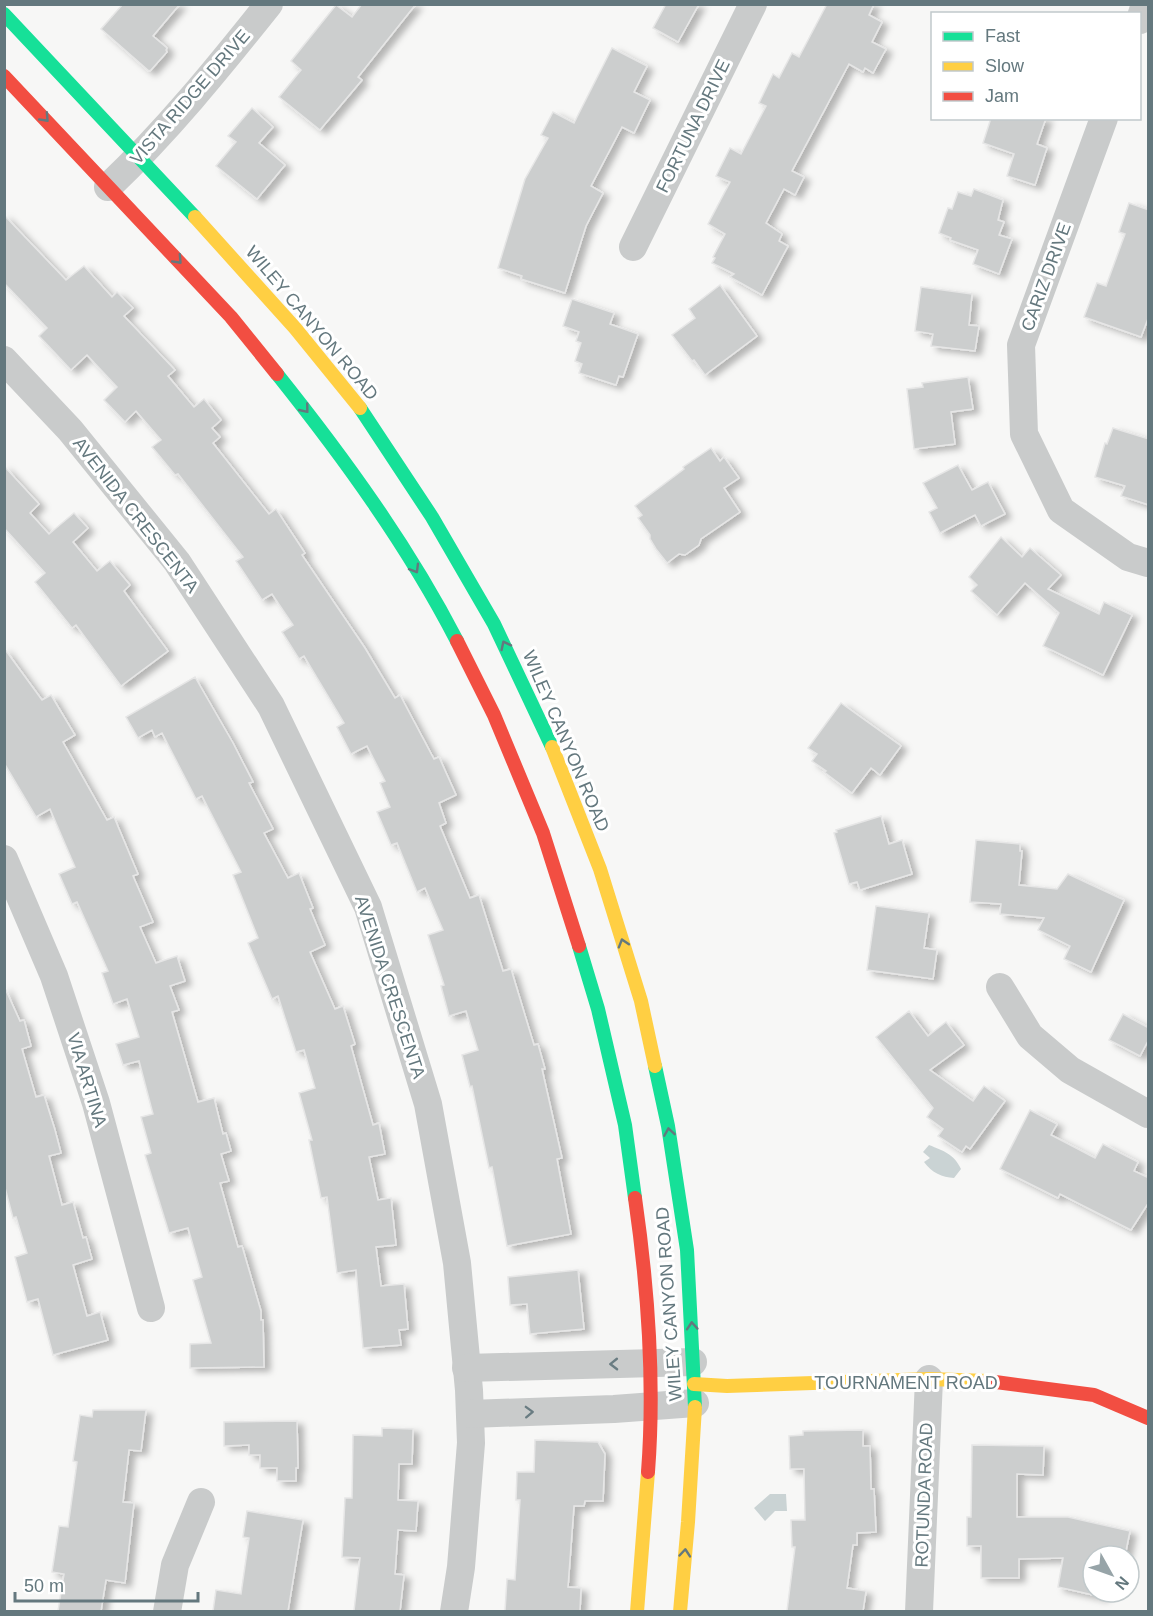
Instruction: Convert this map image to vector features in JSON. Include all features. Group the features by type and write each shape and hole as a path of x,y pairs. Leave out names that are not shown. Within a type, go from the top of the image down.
{"main road":[{"name":"WILEY CANYON ROAD","path":"4,14 140,157 295,328 368,418 432,517 494,624 545,729 600,869 641,1001 669,1126 687,1250 694,1383 688,1522 680,1611"},
{"name":"WILEY CANYON ROAD","path":"4,76 231,316 332,442 390,528 446,620 495,715 543,833 573,921 598,1009 625,1125 643,1252 650,1364 650,1460 637,1611"},
{"name":"TOURNAMENT ROAD","path":"694,1383 727,1386 929,1379 1003,1382 1094,1395 1149,1418"}],"street":[{"name":"VISTA RIDGE DRIVE","path":"108,186 140,157 207,82 269,4"},
{"name":"FORTUNA DRIVE","path":"633,247 753,4"},
{"name":"CARIZ DRIVE","path":"1103,120 1021,345 1024,434 1061,510 1128,557 1149,563"},
{"name":"AVENIDA CRESCENTA","path":"4,360 70,430 177,562 271,706 368,907 428,1104 457,1263 471,1443 461,1567 454,1611"},
{"name":"VIA ARTINA","path":"4,859 54,976 96,1103 151,1308"},
{"path":"1000,987 1030,1036 1070,1071 1149,1114"},
{"name":"TOURNAMENT ROAD","path":"466,1368 650,1364 694,1383"},
{"name":"ROTUNDA ROAD","path":"919,1611 929,1379"},
{"name":"TOURNAMENT ROAD","path":"470,1414 650,1406 694,1383"},
{"path":"167,1611 175,1565 201,1502"}],"shaded area":[{"path":"929,1145 952,1156 961,1169 954,1178 938,1174 924,1162 930,1158 923,1152"},
{"path":"770,1494 786,1494 787,1511 775,1511 765,1521 754,1508"}],"building":[{"path":"123,4 180,4 153,36 167,48 167,52 149,71 101,29"},
{"path":"362,4 416,4 358,77 362,80 320,130 279,97 301,70 291,61 336,5 352,17"},
{"path":"666,4 699,4 678,42 653,28"},
{"path":"827,4 874,4 869,15 882,22 872,42 886,49 873,73 865,68 863,72 849,64 792,171 804,177 795,195 784,189 766,223 782,234 779,241 788,246 762,295 730,277 734,274 712,263 725,234 708,224 730,182 716,176 730,148 741,154 766,106 759,103 773,74 779,78 792,53 799,57"},
{"path":"612,48 647,66 634,92 650,100 634,133 622,127 591,186 603,193 586,226 565,293 521,279 522,276 498,268 525,179 548,138 541,135 553,112 574,123"},
{"path":"252,108 273,127 259,143 285,165 257,199 216,166 236,142 228,136"},
{"path":"990,120 1045,120 1037,144 1047,148 1035,185 1007,176 1014,154 983,143"},
{"path":"974,189 1003,200 998,220 1004,222 999,235 1012,239 999,274 973,264 978,250 950,240 951,238 939,233 948,208 952,209 958,192 971,196"},
{"path":"1129,203 1149,210 1149,316 1141,337 1084,317 1097,283 1106,286 1125,234 1119,232"},
{"path":"4,215 66,280 84,266 112,297 117,292 133,308 124,316 175,370 168,376 194,407 204,399 221,420 212,428 220,437 213,443 269,514 276,509 305,553 302,555 365,648 395,698 400,695 434,759 439,757 456,795 439,803 446,823 440,826 470,898 479,895 503,971 511,969 534,1045 538,1044 545,1069 542,1069 562,1158 557,1159 571,1234 507,1246 492,1167 489,1168 472,1086 470,1087 462,1055 478,1050 466,1011 449,1016 441,986 444,985 428,935 443,930 425,888 417,892 397,843 391,845 377,812 390,807 380,783 385,781 367,746 351,754 337,727 344,723 304,656 299,659 282,632 293,625 272,594 262,600 236,561 243,557 178,474 175,475 152,447 161,440 136,411 125,422 104,400 117,387 87,355 71,370 39,336 47,328 4,283"},
{"path":"720,285 757,336 705,375 672,335 695,318 689,309"},
{"path":"921,287 972,294 969,325 979,326 975,351 931,346 933,334 915,331"},
{"path":"572,299 614,313 610,324 638,334 623,377 619,376 616,385 579,373 582,364 575,361 581,343 576,341 579,332 563,326"},
{"path":"968,377 973,409 951,412 955,444 914,449 907,389 923,387 922,383"},
{"path":"1113,428 1149,439 1149,505 1121,496 1125,486 1095,477 1105,443 1107,444"},
{"path":"711,448 720,461 724,457 739,478 724,488 740,512 701,539 699,545 685,555 679,554 667,563 638,518 642,515 635,506 684,469 683,467"},
{"path":"958,465 972,490 988,482 1005,514 981,526 975,515 940,533 929,512 937,508 923,483"},
{"path":"4,466 39,504 30,513 49,534 74,513 88,528 73,542 97,571 110,561 130,585 124,591 168,651 121,686 76,625 72,628 35,582 45,573 4,528"},
{"path":"1001,537 1022,557 1030,548 1061,575 1048,589 1099,614 1104,602 1132,615 1103,675 1043,646 1059,613 1025,583 997,615 971,591 977,585 969,577"},
{"path":"4,648 42,700 51,695 75,735 63,742 107,820 114,817 138,874 133,876 153,922 140,927 156,963 177,956 185,981 170,986 179,1010 172,1012 198,1102 214,1098 223,1134 226,1133 231,1151 221,1154 229,1181 220,1183 238,1247 242,1246 261,1311 264,1367 190,1368 190,1344 211,1343 193,1280 202,1277 188,1228 169,1233 145,1155 151,1153 141,1117 153,1114 139,1061 123,1065 116,1044 139,1037 127,999 113,1004 102,973 108,971 77,902 72,904 59,874 75,867 50,809 36,817 4,763"},
{"path":"195,677 253,782 249,783 273,829 264,833 288,878 299,873 313,908 310,909 325,945 310,952 335,1009 343,1006 355,1044 351,1046 373,1125 379,1123 385,1154 369,1157 378,1200 391,1198 396,1245 376,1247 381,1286 404,1284 408,1329 399,1330 401,1345 363,1348 356,1270 337,1273 327,1197 321,1198 309,1140 312,1140 299,1093 315,1088 304,1050 296,1052 278,996 272,999 248,943 258,938 233,875 241,872 202,796 196,799 162,733 155,737 152,730 138,738 126,717"},
{"path":"841,703 901,746 880,775 871,768 852,793 812,761 817,754 808,748"},
{"path":"881,816 889,844 902,840 912,874 860,890 857,882 849,884 834,833 837,832 836,830"},
{"path":"976,840 1020,844 1020,851 1022,851 1019,885 1057,889 1068,874 1124,900 1091,972 1064,959 1070,946 1038,930 1044,918 1000,914 1001,904 970,902"},
{"path":"876,906 929,913 924,948 937,950 933,979 867,970"},
{"path":"4,986 20,1021 24,1020 31,1046 22,1049 36,1097 44,1095 55,1130 61,1153 49,1156 62,1205 73,1202 83,1238 86,1237 92,1259 73,1265 87,1316 100,1312 108,1340 53,1355 38,1299 27,1302 15,1257 27,1253 16,1217 13,1218 4,1184"},
{"path":"909,1011 928,1036 946,1022 964,1045 930,1070 973,1101 984,1086 1005,1101 970,1149 966,1146 962,1152 938,1136 943,1129 927,1117 933,1108 876,1037"},
{"path":"1123,1014 1149,1028 1149,1039 1140,1056 1109,1040"},
{"path":"1030,1110 1057,1124 1051,1135 1095,1158 1103,1144 1138,1162 1134,1171 1149,1178 1149,1202 1131,1230 1060,1194 1058,1198 1000,1169"},
{"path":"578,1270 584,1329 530,1334 527,1304 510,1305 508,1277"},
{"path":"93,1410 146,1410 141,1451 129,1450 123,1502 134,1503 125,1583 106,1580 101,1611 58,1611 64,1574 52,1572 59,1526 68,1527 77,1462 73,1461 80,1415 92,1417"},
{"path":"297,1421 296,1481 277,1481 277,1468 260,1468 260,1455 249,1455 249,1445 224,1446 224,1422"},
{"path":"382,1428 413,1429 412,1464 399,1464 398,1500 418,1501 416,1531 398,1530 395,1574 404,1575 400,1611 354,1611 360,1558 342,1557 345,1498 352,1498 353,1435 382,1436"},
{"path":"863,1430 863,1446 870,1446 871,1489 874,1489 876,1532 857,1533 857,1545 853,1545 847,1588 866,1591 863,1611 787,1611 795,1547 792,1547 791,1520 805,1520 804,1469 790,1469 789,1436 803,1435 803,1431"},
{"path":"535,1440 598,1442 605,1454 603,1501 585,1501 584,1506 574,1506 568,1587 581,1588 580,1611 505,1611 507,1579 515,1580 520,1500 516,1500 517,1472 534,1472"},
{"path":"972,1445 1044,1446 1043,1475 1017,1474 1017,1517 1068,1517 1130,1531 1127,1544 1081,1544 1081,1592 1058,1587 1063,1558 1019,1559 1019,1578 981,1578 981,1546 967,1546 967,1517 971,1517"},
{"path":"247,1511 303,1520 288,1611 213,1611 216,1590 241,1594 249,1538 243,1537"}],"traffic: fast":[{"path":"4,14 195,217"},
{"path":"277,374 374,503 418,571 457,641"},
{"path":"360,408 432,517 494,624 552,747"},
{"path":"579,946 598,1009 625,1125 635,1198"},
{"path":"655,1066 668,1126 687,1250 695,1407"}],"traffic: slow":[{"path":"195,217 295,328 360,408"},
{"path":"552,747 600,869 641,1001 655,1066"},
{"path":"694,1384 727,1386 929,1379 988,1381"},
{"path":"680,1612 695,1407"},
{"path":"637,1612 648,1472"}],"traffic: jam":[{"path":"4,76 231,317 277,374"},
{"path":"457,641 494,715 543,833 579,946"},
{"path":"635,1198 644,1266 649,1335 651,1403 648,1472"},
{"path":"988,1381 1094,1395 1148,1418"}]}
